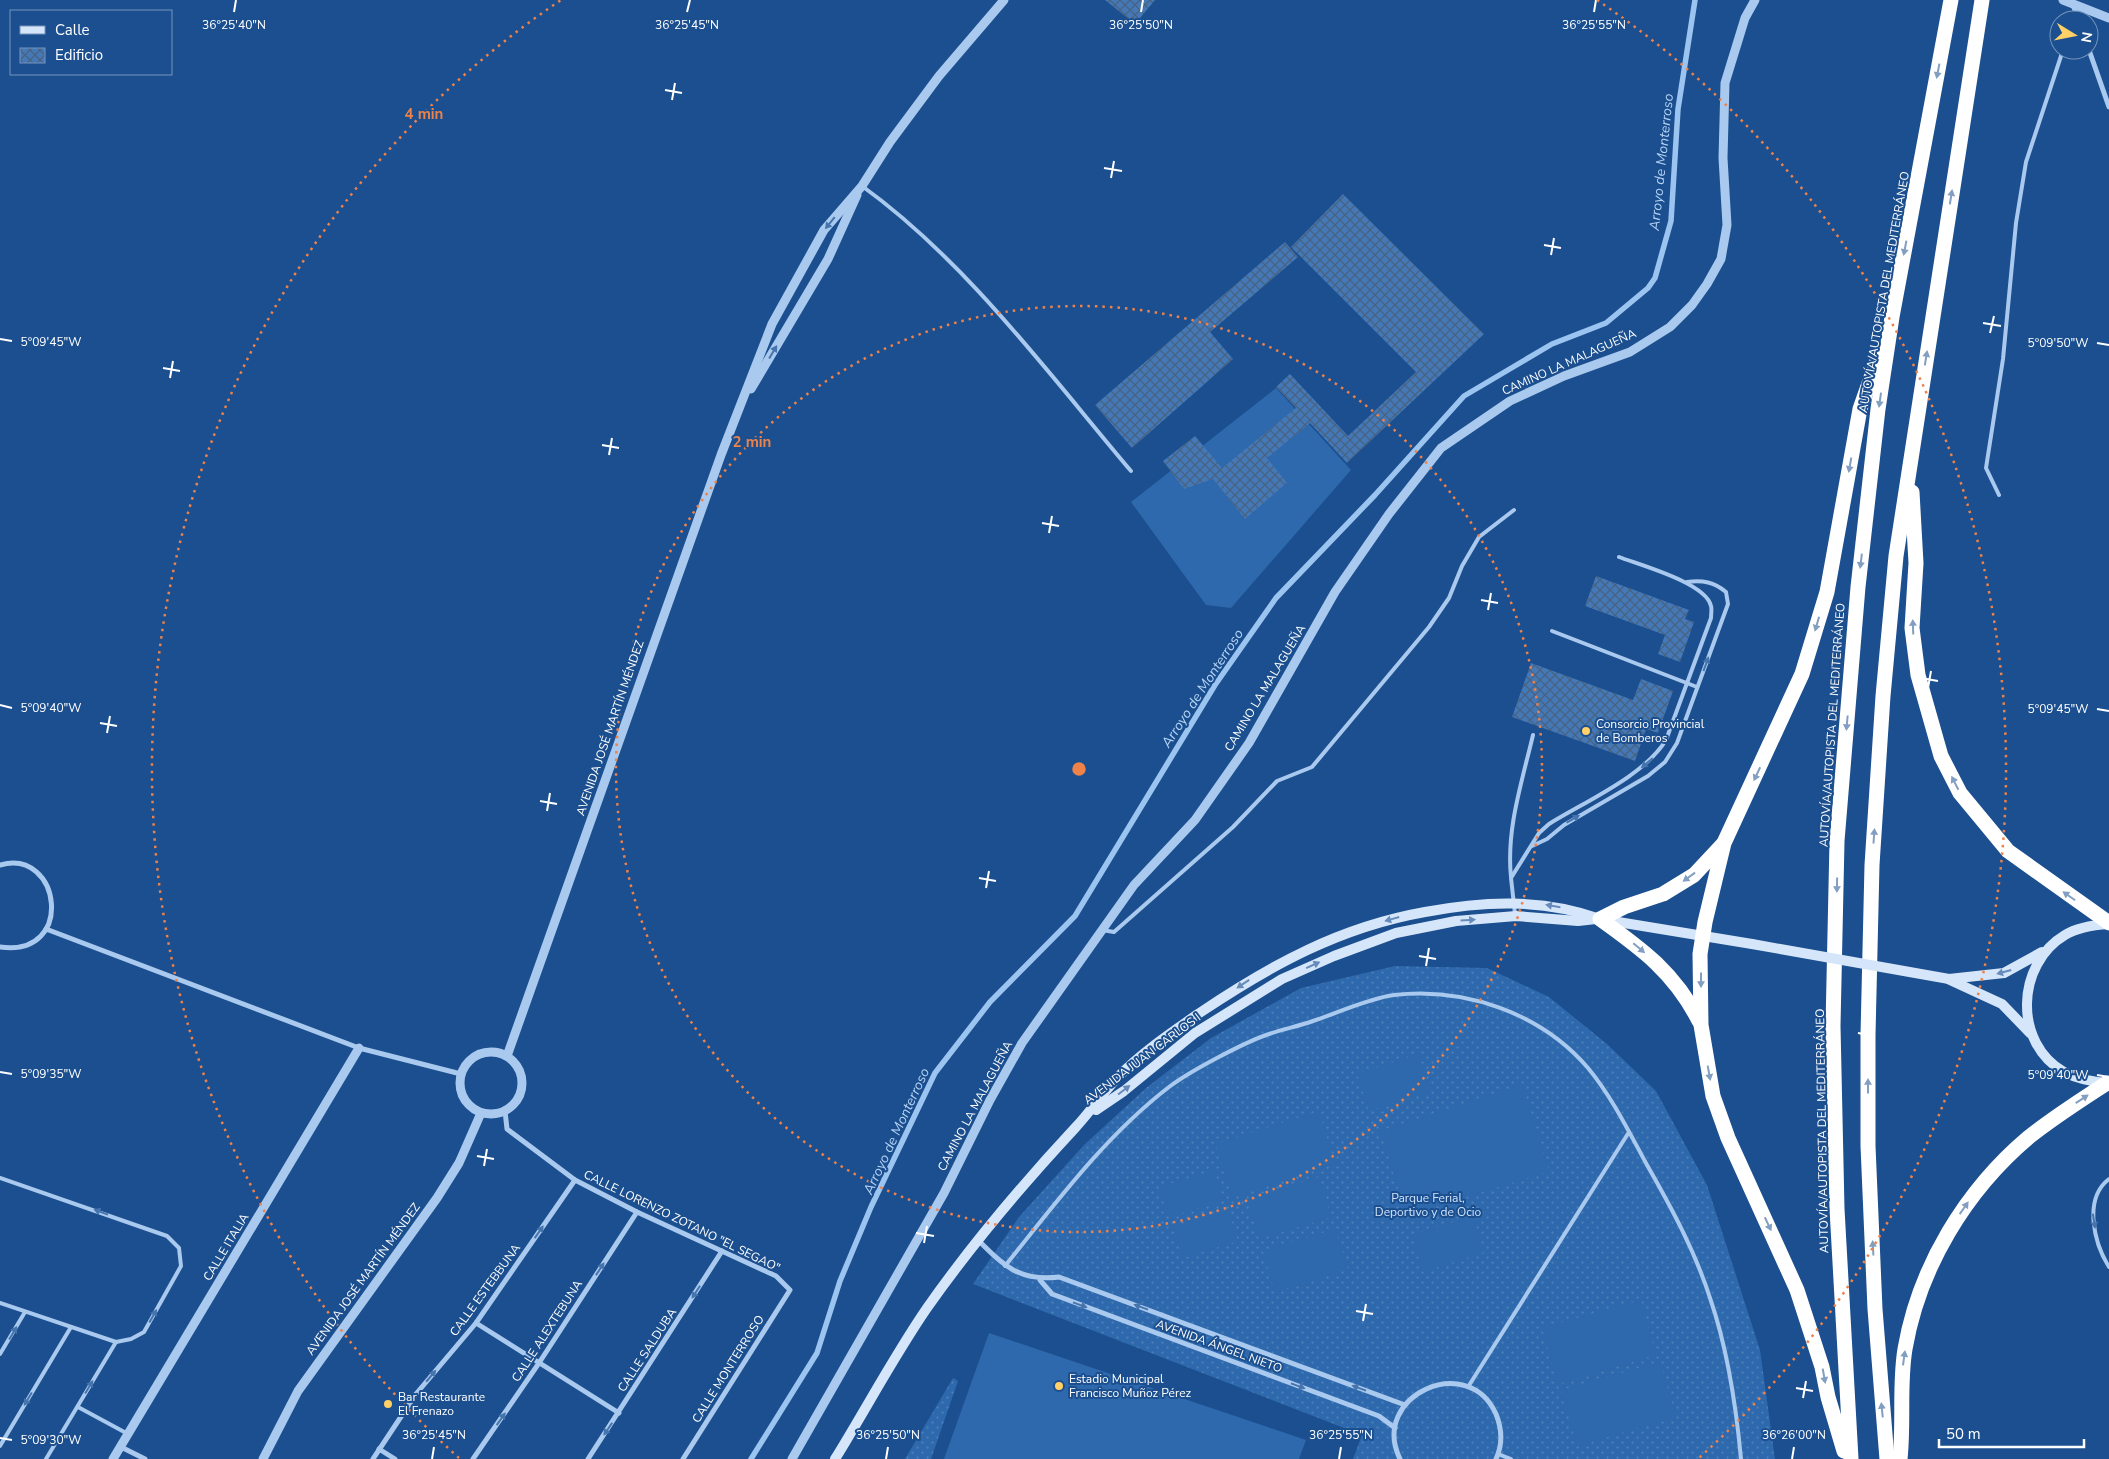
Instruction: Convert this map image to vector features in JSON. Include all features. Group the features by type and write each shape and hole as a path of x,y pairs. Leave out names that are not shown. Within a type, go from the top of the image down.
{"highway":[{"name":"AUTOVÍA/AUTOPISTA DEL MEDITERRÁNEO","path":"1851,1459 1837,1209 1834,1026 1838,841 1858,587 1878,409 1892,317 1951,0"},
{"path":"1887,1459 1881,1394 1868,1146 1868,1035 1872,865 1883,696 1896,556 1982,0"},
{"path":"1847,1459 1828,1398 1822,1367 1797,1290 1728,1138 1714,1096 1701,1025 1700,954 1724,843 1802,674 1827,592 1860,409 1892,317"},
{"path":"1911,458 1916,562 1912,628 1918,675 1941,756 1960,793 2008,851 2109,924"},
{"path":"1701,1025 1691,1005 1670,975 1635,944 1600,919 1624,907 1663,894 1694,875 1724,843"},
{"path":"1900,1459 1903,1438 1902,1369 1905,1348 1922,1289 1942,1244 1979,1185 2012,1152 2052,1120 2108,1083"}],"main road":[{"name":"AVENIDA JUAN CARLOS I","path":"835,1459 926,1310 978,1240 1030,1175 1084,1118 1118,1077 1171,1033 1253,977 1289,958 1363,928 1403,916 1452,907 1514,903 1537,904 1578,911 1600,919"},
{"name":"AVENIDA JUAN CARLOS I","path":"1084,1118 1124,1091 1195,1033 1282,979 1334,956 1396,933 1456,920 1516,916 1578,921 1600,919"},
{"path":"1600,919 1949,979 2002,1004 2033,1037 2046,1056 2063,1071 2084,1080 2108,1083"},
{"path":"1949,979 2004,973 2017,968 2047,949 2065,934 2087,926 2109,924"},
{"path":"2033,1037 2026,1014 2027,991 2034,968 2047,949"}],"street":[{"name":"AVENIDA JOSÉ MARTÍN MÉNDEZ","path":"740,409 828,259 862,186 890,142 939,76 1004,0"},
{"name":"CAMINO LA MALAGUEÑA","path":"792,1459 944,1193 990,1100 1022,1043 1134,885 1195,820 1249,743 1335,592 1389,514 1441,448 1510,401 1564,376 1630,352 1670,327 1692,305 1707,284 1721,259 1727,225 1723,158 1725,82 1746,18 1755,0"},
{"path":"2063,0 2109,18"},
{"path":"2073,4 2075,10"},
{"path":"2093,60 2109,107"},
{"name":"AVENIDA JOSÉ MARTÍN MÉNDEZ","path":"507,1056 721,455 772,324 824,230 862,186"},
{"path":"0,865 19,864 34,870 46,882 52,897 52,914 46,929 37,940 25,946 12,949 0,947"},
{"path":"46,929 359,1048 461,1074"},
{"name":"CALLE ITALIA","path":"113,1459 359,1048"},
{"path":"487,1052 500,1053 507,1056 519,1069 522,1081 521,1094 514,1104 504,1111 493,1114 481,1113 471,1107 464,1098 460,1086 461,1074 466,1064 476,1056 487,1052"},
{"name":"CALLE LORENZO ZOTANO \"EL SEGAO\"","path":"504,1111 506,1129 575,1180 637,1212 776,1276 790,1290"},
{"name":"AVENIDA JOSÉ MARTÍN MÉNDEZ","path":"264,1459 298,1391 437,1198 459,1163 481,1113"},
{"name":"CALLE ESTEBBUNA","path":"373,1459 416,1394 476,1323 575,1180"},
{"name":"CALLE ALEXTEBUNA","path":"473,1459 539,1363 637,1212"},
{"name":"AVENIDA ÁNGEL NIETO","path":"978,1240 1005,1266 1040,1280 1052,1294 1379,1416 1395,1428"},
{"name":"CALLE SALDUBA","path":"588,1459 722,1251"},
{"name":"AVENIDA ÁNGEL NIETO","path":"1040,1280 1059,1278 1405,1405"},
{"name":"CALLE MONTERROSO","path":"683,1459 790,1290"},
{"path":"476,1323 619,1413"},
{"path":"1393,1459 1398,1456 1395,1428 1405,1405 1418,1393 1434,1385 1445,1383 1468,1387 1487,1400 1496,1415 1501,1431 1497,1457"},
{"path":"121,1447 145,1459"},
{"path":"379,1449 395,1459"}],"lane":[{"path":"1999,495 1986,468 2003,359 2016,223 2026,162 2060,60"},
{"path":"862,186 910,225 980,293 1131,471"},
{"path":"1102,930 1114,932 1159,895 1233,827 1277,781 1312,767 1429,626 1449,598 1462,566 1479,537 1514,510"},
{"path":"1512,878 1539,833 1549,824 1651,761 1666,740 1711,618 1711,606 1707,598 1687,582 1619,557"},
{"path":"1532,846 1547,839 1564,825 1648,776 1665,762 1677,743 1728,604 1726,592 1718,586 1702,580 1687,582"},
{"path":"1552,631 1697,687"},
{"path":"1516,916 1509,852 1512,828 1533,735"},
{"path":"1005,1266 1095,1156 1136,1115 1171,1085 1267,1034 1391,995 1432,993 1473,999 1507,1010 1541,1027 1569,1048 1589,1069 1613,1104 1679,1222 1710,1297 1727,1356 1741,1459"},
{"path":"1468,1387 1629,1132"},
{"path":"0,1178 167,1236 179,1248 181,1266 144,1332 131,1339 116,1342 0,1303"},
{"path":"2109,1179 2098,1190 2092,1214 2109,1267"},
{"path":"0,1354 25,1312"},
{"path":"0,1446 71,1327"},
{"path":"46,1459 116,1342"},
{"path":"78,1407 128,1434"},
{"path":"1497,1457 1511,1459"}],"green space":[{"path":"1276,388 1351,470 1231,608 1206,605 1131,502"},
{"name":"Parque Ferial, Deportivo y de Ocio","path":"1395,966 1487,968 1549,997 1607,1044 1656,1091 1707,1185 1760,1350 1775,1459 1353,1459 1362,1435 973,1284 1019,1217 1084,1145 1146,1088 1211,1038 1301,988"},
{"path":"1418,1054 1430,1091 1369,1111 1357,1074"},
{"path":"1522,1085 1549,1171 1407,1216 1380,1131"},
{"path":"1319,1111 1335,1164 1232,1197 1216,1144"},
{"path":"1214,1170 1224,1200 1169,1217 1159,1187"},
{"path":"1319,1177 1331,1217 1259,1239 1247,1199"},
{"path":"1228,1210 1238,1241 1183,1258 1173,1227"},
{"path":"1473,1216 1484,1252 1423,1272 1412,1235"},
{"path":"1335,1229 1348,1269 1275,1292 1263,1251"},
{"path":"1641,1300 1656,1355 1558,1384 1542,1328"},
{"name":"Estadio Municipal Francisco Muñoz Pérez","path":"989,1333 1306,1440 1299,1459 944,1459"},
{"path":"1660,1362 1676,1417 1577,1446 1561,1390"},
{"path":"953,1378 958,1381 931,1459 905,1459"}],"building":[{"path":"1105,0 1155,0 1135,24"},
{"path":"1343,194 1484,334 1347,463 1310,423 1267,458 1287,483 1245,519 1213,479 1184,489 1163,461 1195,436 1222,468 1296,408 1276,387 1290,374 1348,436 1416,372 1291,247"},
{"path":"1285,242 1298,257 1210,332 1233,359 1132,448 1095,405"},
{"path":"1596,576 1689,610 1685,619 1694,622 1680,662 1658,654 1665,635 1585,606"},
{"path":"1531,663 1633,700 1641,679 1673,691 1658,733 1646,729 1635,761 1512,717"}],"waterway":[{"name":"Arroyo de Monterroso","path":"751,1459 817,1353 840,1281 871,1207 935,1073 990,1002 1075,916 1215,685 1276,598 1375,495 1464,396 1552,344 1606,323 1648,288 1655,278 1671,221 1678,109 1695,0"}],"place":[{"name":"Consorcio Provincial de Bomberos","path":"1586,731"},
{"name":"Estadio Municipal Francisco Muñoz Pérez","path":"1059,1386"},
{"name":"Bar Restaurante El Frenazo","path":"388,1404"}]}
